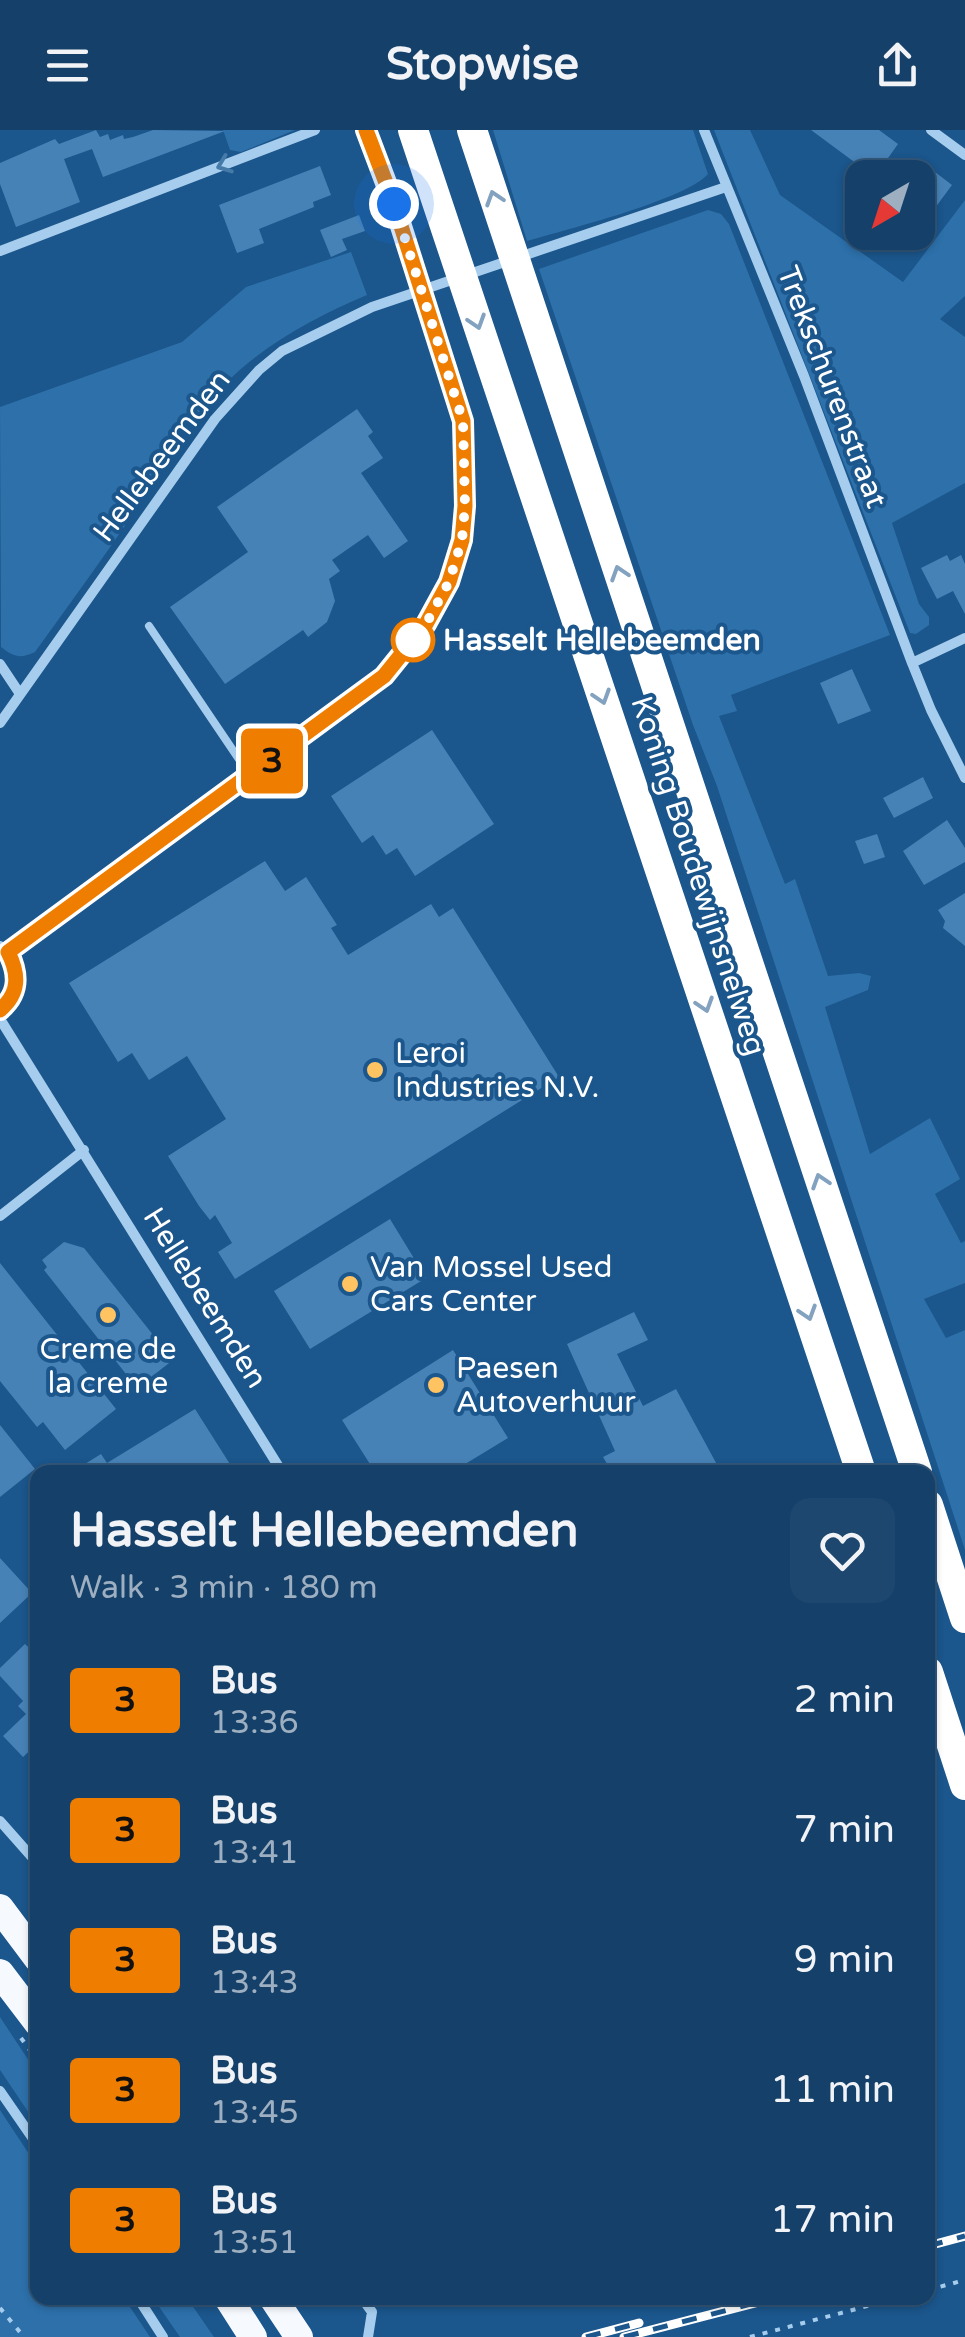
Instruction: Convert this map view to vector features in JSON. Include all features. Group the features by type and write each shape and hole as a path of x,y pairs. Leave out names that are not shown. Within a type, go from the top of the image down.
{"highway":[{"name":"Koning Boudewijnsnelweg","path":"412,130 859,1465"},
{"name":"Koning Boudewijnsnelweg","path":"472,130 915,1465"},
{"path":"935,1526 965,1618"},
{"path":"935,1693 965,1785"},
{"path":"0,1908 30,1948"},
{"path":"0,1973 30,2012"},
{"path":"232,2305 253,2337"},
{"path":"278,2305 298,2336"}],"street":[{"path":"0,251 314,130"},
{"path":"0,1010 9,1002 16,985 16,968 4,949 251,777 384,676 426,624 449,582 462,540 465,506 463,421 394,204 366,130"},
{"name":"Trekschurenstraat","path":"704,130 804,376 912,664 965,778"},
{"path":"931,130 965,155"},
{"name":"Hellebeemden","path":"0,722 237,394 282,351 372,307 726,187"},
{"path":"912,664 965,638"},
{"path":"0,664 20,694"},
{"name":"Hellebeemden","path":"0,1020 278,1465"},
{"path":"0,1216 84,1150"},
{"path":"0,1821 30,1855"},
{"path":"0,2091 30,2134"},
{"path":"142,2305 163,2337"},
{"path":"367,2305 372,2312 368,2337"}],"lane":[{"path":"149,626 251,777"}],"path":[{"path":"935,2288 965,2280"},
{"path":"750,2337 871,2305"},
{"path":"0,2308 24,2337"}],"shaded area":[{"path":"223,130 295,130 241,152 230,150"},
{"path":"493,130 693,130 708,174 651,204 527,241"},
{"path":"714,130 750,130 780,195 845,241 845,250 858,250 903,282 927,250 935,250 935,240 965,200 965,296 940,319 965,337 965,483 892,523 919,604 929,617 929,625 916,634 910,633"},
{"path":"708,210 721,214 729,224 890,635 731,695 737,711 719,716 785,884 795,879 828,976 871,976 868,990 825,1007 870,1154 930,1118 960,1179 935,1194 961,1243 965,1241 965,1283 924,1299 946,1338 965,1330 965,1550 717,786 539,269"},
{"path":"351,252 367,295 286,336 225,384 183,437 35,652 17,656 1,647 0,407 182,342 246,287"},
{"path":"0,2017 30,2062 30,2115 0,2070"},
{"path":"0,2110 30,2155 30,2305 129,2305 150,2337 0,2337"},
{"path":"158,2305 192,2305 214,2337 180,2337"}],"building":[{"path":"96,130 100,137 108,134 110,140 153,130 225,131 103,177 92,149 64,159 80,202 16,227 0,184 0,163 55,139 59,144"},
{"path":"811,130 879,130 898,144 887,160 852,160"},
{"path":"320,166 331,195 313,202 314,207 259,229 264,243 237,253 219,205"},
{"path":"935,172 952,185 935,208"},
{"path":"359,215 365,231 342,239 347,250 331,257 320,230"},
{"path":"357,409 373,432 368,436 383,458 361,473 408,541 384,558 368,535 332,560 340,571 329,579 335,601 327,622 308,637 303,630 225,684 170,607 248,552 217,507"},
{"path":"947,555 950,561 961,555 965,564 965,614 953,591 937,599 921,568"},
{"path":"852,669 871,711 838,724 820,683"},
{"path":"432,730 494,824 415,876 397,848 386,855 373,835 362,843 331,796"},
{"path":"923,777 933,798 894,818 883,798"},
{"path":"947,820 965,848 965,862 924,885 903,851"},
{"path":"877,834 885,857 864,864 855,841"},
{"name":"Leroi Industries N.V.","path":"265,861 285,891 306,877 337,925 331,928 348,955 431,904 439,917 453,908 559,1077 235,1279 218,1252 232,1243 215,1215 210,1220 199,1206 168,1156 226,1119 187,1056 149,1080 132,1053 118,1062 69,983"},
{"path":"965,893 965,946 943,928 945,921 938,910"},
{"name":"Van Mossel Used Cars Center","path":"390,1219 426,1278 310,1349 274,1291"},
{"name":"Creme de la creme","path":"64,1242 84,1248 173,1360 137,1388 44,1270 47,1267 42,1260"},
{"path":"0,1263 116,1409 65,1450 43,1422 37,1427 0,1381"},
{"path":"634,1312 648,1340 617,1354 643,1406 676,1389 717,1465 608,1465 603,1457 615,1451 567,1344"},
{"name":"Paesen Autoverhuur","path":"453,1350 508,1438 464,1465 371,1465 342,1420"},
{"path":"195,1409 231,1465 83,1465 101,1454 107,1463"},
{"path":"0,1425 32,1465 30,1473 0,1497"},
{"path":"0,1558 30,1595 0,1623"},
{"path":"25,1644 30,1649 30,1750 23,1757 3,1736 26,1714 18,1706 23,1701 0,1676 0,1668"}],"railway":[{"path":"935,2244 965,2236"},
{"path":"624,2337 747,2305"},
{"path":"586,2337 639,2323"}],"bus line":[{"name":"3","path":"0,1010 9,1002 16,985 16,968 8,952 384,676 426,624 449,582 462,540 465,506 463,421 394,204 366,130"}],"place":[{"name":"Hasselt Hellebeemden","path":"413,640"},
{"name":"Leroi Industries N.V.","path":"375,1070"},
{"name":"Van Mossel Used Cars Center","path":"350,1284"},
{"name":"Creme de la creme","path":"108,1315"},
{"name":"Paesen Autoverhuur","path":"436,1385"}],"route":[{"path":"394,204 463,421 462,540 449,582 426,624 405,650 413,640"}]}
